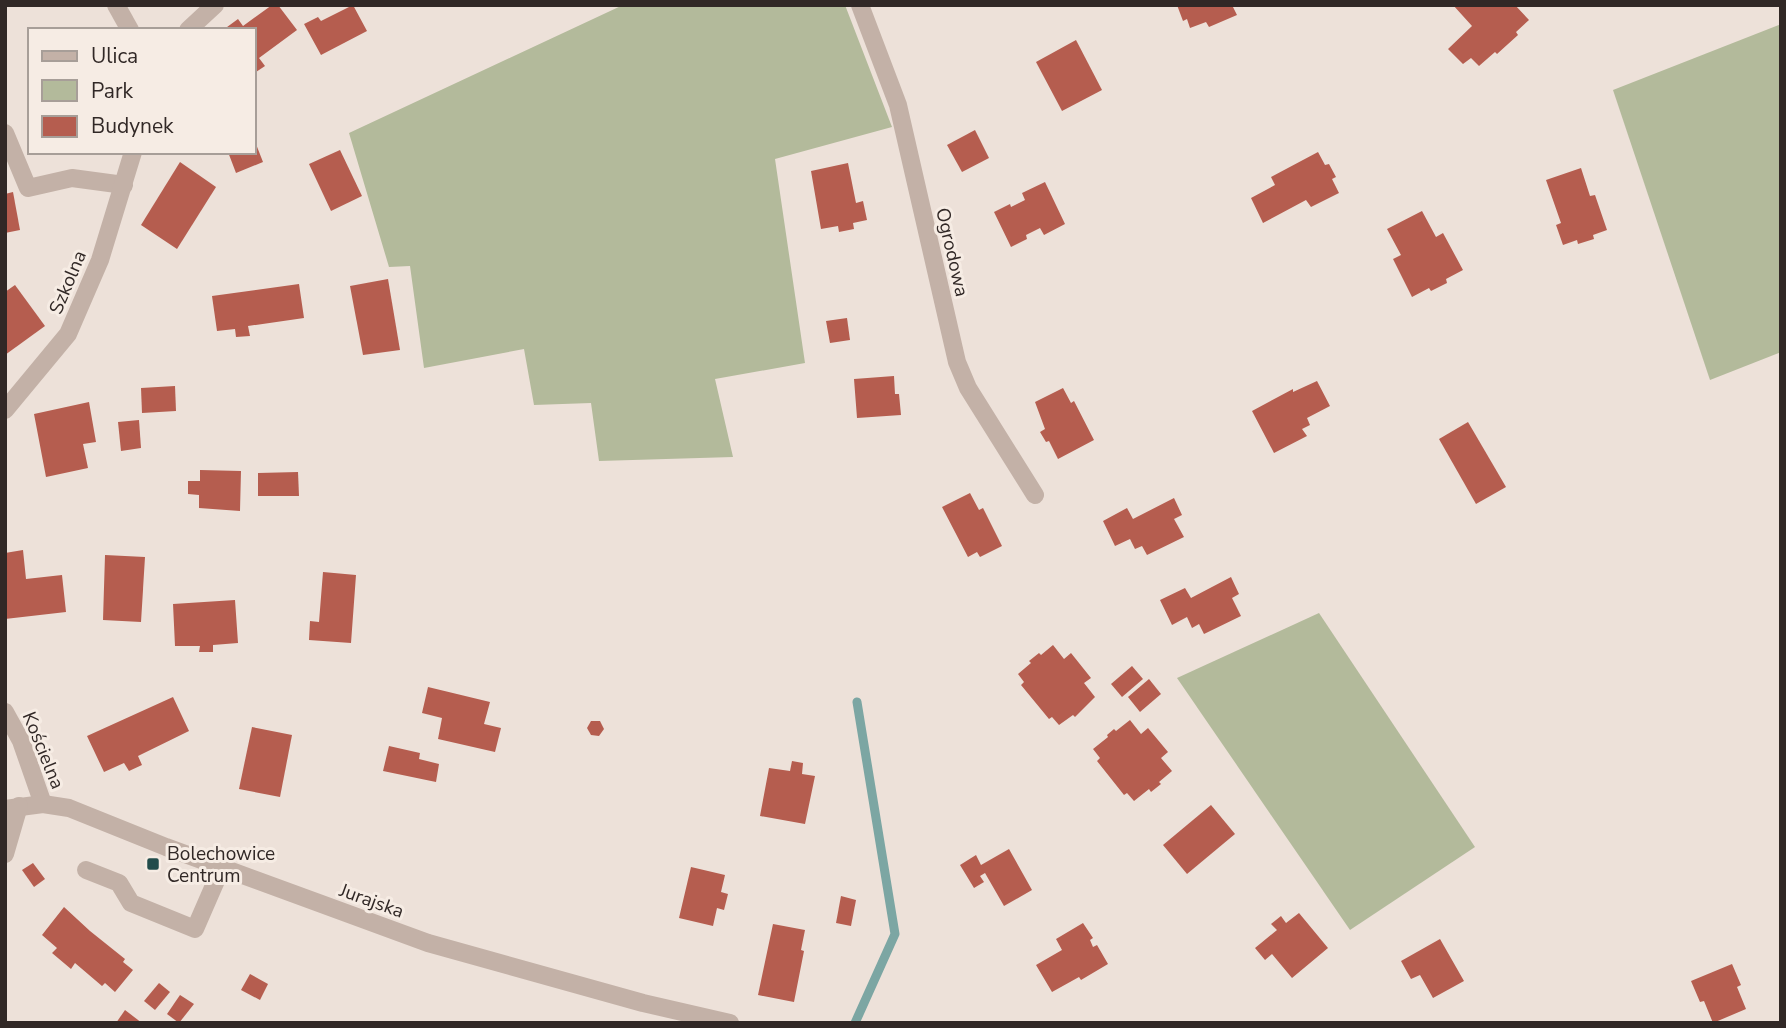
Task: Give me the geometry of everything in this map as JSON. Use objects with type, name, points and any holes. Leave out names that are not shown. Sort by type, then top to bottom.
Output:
[{"type":"street","points":[[116,5],[129,28]]},
{"type":"street","points":[[190,28],[215,5]]},
{"type":"street","name":"Ogrodowa","points":[[860,5],[898,105],[957,362],[968,387],[1035,495]]},
{"type":"street","points":[[5,133],[28,187],[72,178],[124,184]]},
{"type":"street","name":"Szkolna","points":[[5,410],[68,334],[100,260],[132,154]]},
{"type":"street","name":"Kościelna","points":[[5,712],[22,741],[43,804]]},
{"type":"street","name":"Jurajska","points":[[12,807],[43,804],[69,808],[428,943],[643,1003],[730,1023]]},
{"type":"street","points":[[5,854],[12,807]]},
{"type":"street","points":[[86,870],[119,883],[131,903],[195,929],[222,867]]},
{"type":"green space","points":[[623,5],[845,5],[892,127],[775,159],[805,363],[715,379],[733,457],[599,461],[591,403],[534,405],[524,349],[424,368],[410,266],[389,267],[349,133]]},
{"type":"green space","points":[[1781,24],[1781,352],[1710,380],[1613,90]]},
{"type":"green space","points":[[1319,613],[1475,847],[1350,930],[1177,678]]},
{"type":"building","points":[[272,5],[278,5],[297,30],[259,58],[265,66],[256,72],[256,28],[226,28],[238,19],[243,26]]},
{"type":"building","points":[[353,5],[367,31],[321,55],[304,24],[318,17],[321,21]]},
{"type":"building","points":[[1177,5],[1232,5],[1237,15],[1209,27],[1206,22],[1190,28],[1187,19],[1183,21]]},
{"type":"building","points":[[1453,5],[1515,5],[1529,20],[1516,32],[1518,35],[1479,66],[1471,58],[1463,64],[1448,49],[1472,26]]},
{"type":"building","points":[[1076,40],[1102,90],[1062,111],[1036,62]]},
{"type":"building","points":[[975,130],[989,158],[962,172],[947,145]]},
{"type":"building","points":[[256,144],[263,162],[236,173],[229,154],[256,154]]},
{"type":"building","points":[[340,150],[362,196],[331,211],[309,164]]},
{"type":"building","points":[[1318,152],[1336,177],[1332,179],[1339,193],[1311,207],[1306,200],[1263,223],[1251,198],[1275,185],[1271,177]]},
{"type":"building","points":[[180,162],[216,187],[177,249],[141,225]]},
{"type":"building","points":[[848,163],[856,203],[863,201],[867,220],[853,223],[854,229],[839,232],[838,226],[821,229],[811,171]]},
{"type":"building","points":[[1581,168],[1590,196],[1595,195],[1607,230],[1593,235],[1594,239],[1578,244],[1577,240],[1563,245],[1556,225],[1561,223],[1546,180]]},
{"type":"building","points":[[1045,182],[1065,224],[1044,235],[1040,228],[1011,247],[994,212],[1025,200],[1022,193]]},
{"type":"building","points":[[13,192],[20,230],[5,233],[5,194]]},
{"type":"building","points":[[1422,211],[1436,237],[1443,233],[1463,270],[1446,279],[1447,283],[1412,297],[1393,259],[1401,255],[1387,229]]},
{"type":"building","points":[[388,279],[400,350],[363,355],[350,286]]},
{"type":"building","points":[[299,284],[304,318],[248,326],[250,336],[236,337],[235,329],[217,331],[212,296]]},
{"type":"building","points":[[15,285],[45,326],[5,355],[5,292]]},
{"type":"building","points":[[847,318],[850,340],[830,343],[826,321]]},
{"type":"building","points":[[894,376],[895,394],[899,394],[901,415],[857,418],[854,379]]},
{"type":"building","points":[[1317,381],[1330,406],[1307,418],[1310,425],[1302,429],[1307,436],[1274,453],[1252,411],[1293,389],[1293,392]]},
{"type":"building","points":[[175,386],[176,411],[142,413],[141,388]]},
{"type":"building","points":[[1063,388],[1071,403],[1074,401],[1094,440],[1058,459],[1049,441],[1046,442],[1040,432],[1045,429],[1035,402]]},
{"type":"building","points":[[89,402],[96,442],[83,444],[88,468],[46,477],[34,414]]},
{"type":"building","points":[[139,420],[141,448],[121,451],[118,422]]},
{"type":"building","points":[[1468,422],[1506,487],[1476,504],[1439,439]]},
{"type":"building","points":[[200,470],[241,471],[240,511],[199,508],[199,495],[188,494],[188,481],[200,481]]},
{"type":"building","points":[[298,472],[299,496],[258,496],[258,473]]},
{"type":"building","points":[[970,493],[979,510],[983,508],[1002,546],[980,557],[977,552],[968,557],[942,507]]},
{"type":"building","points":[[1174,498],[1182,515],[1174,519],[1184,537],[1147,555],[1142,546],[1135,549],[1130,539],[1115,546],[1103,521],[1127,508],[1133,519]]},
{"type":"building","points":[[23,550],[26,579],[62,575],[66,612],[5,619],[5,553]]},
{"type":"building","points":[[105,555],[145,557],[141,622],[103,620]]},
{"type":"building","points":[[323,572],[356,575],[351,643],[309,640],[310,621],[319,622]]},
{"type":"building","points":[[1231,577],[1239,594],[1232,598],[1241,616],[1204,634],[1199,624],[1192,628],[1187,617],[1172,625],[1160,600],[1185,588],[1191,598]]},
{"type":"building","points":[[235,600],[238,643],[213,645],[213,652],[199,652],[200,646],[175,646],[173,604]]},
{"type":"building","points":[[1053,645],[1064,659],[1071,653],[1091,678],[1084,683],[1095,697],[1075,717],[1073,715],[1059,725],[1052,717],[1049,719],[1021,685],[1024,682],[1018,674],[1031,663],[1029,661]]},
{"type":"building","points":[[1132,666],[1143,679],[1122,697],[1111,684]]},
{"type":"building","points":[[1149,679],[1161,694],[1140,712],[1128,697]]},
{"type":"building","points":[[428,687],[490,702],[484,724],[501,728],[495,752],[438,739],[442,718],[422,713]]},
{"type":"building","points":[[173,697],[189,731],[138,756],[142,765],[129,771],[124,763],[104,772],[87,736]]},
{"type":"building","points":[[1130,720],[1141,734],[1148,728],[1168,752],[1161,758],[1172,771],[1151,792],[1149,789],[1134,801],[1127,793],[1124,795],[1097,761],[1100,758],[1093,749],[1114,729],[1116,731]]},
{"type":"building","points":[[591,721],[600,721],[604,729],[599,736],[591,735],[587,728]]},
{"type":"building","points":[[252,727],[292,735],[280,797],[239,789]]},
{"type":"building","points":[[389,746],[420,753],[419,759],[439,764],[436,782],[383,771]]},
{"type":"building","points":[[792,761],[803,763],[802,774],[815,776],[805,824],[760,816],[769,768],[790,771]]},
{"type":"building","points":[[1211,805],[1235,834],[1187,874],[1163,845]]},
{"type":"building","points":[[1009,849],[1032,890],[1004,906],[985,873],[980,876],[984,882],[974,888],[960,865],[976,855],[981,865]]},
{"type":"building","points":[[33,863],[45,879],[34,887],[22,870]]},
{"type":"building","points":[[691,867],[725,875],[721,892],[728,894],[724,910],[717,908],[713,926],[679,918]]},
{"type":"building","points":[[841,896],[856,900],[851,926],[836,923]]},
{"type":"building","points":[[64,907],[125,959],[123,962],[133,970],[115,992],[105,983],[102,986],[75,963],[71,969],[52,953],[57,948],[42,935]]},
{"type":"building","points":[[1299,913],[1328,948],[1292,978],[1272,954],[1265,960],[1255,948],[1277,930],[1271,924],[1281,916],[1286,923]]},
{"type":"building","points":[[1083,923],[1093,938],[1090,940],[1093,947],[1097,945],[1108,964],[1081,980],[1079,977],[1052,992],[1036,965],[1062,950],[1056,939]]},
{"type":"building","points":[[773,924],[805,930],[801,950],[804,951],[794,1002],[758,995]]},
{"type":"building","points":[[1440,939],[1464,981],[1433,998],[1420,975],[1411,979],[1401,961]]},
{"type":"building","points":[[1732,964],[1741,985],[1737,987],[1746,1009],[1713,1023],[1704,1001],[1700,1002],[1691,981]]},
{"type":"building","points":[[250,974],[268,984],[260,1000],[241,990]]},
{"type":"building","points":[[159,983],[170,992],[155,1010],[144,1001]]},
{"type":"building","points":[[180,995],[194,1004],[179,1023],[167,1014]]},
{"type":"building","points":[[125,1010],[142,1023],[116,1023]]},
{"type":"waterway","points":[[855,1023],[895,934],[857,702]]},
{"type":"place","name":"Bolechowice Centrum","points":[[153,864]]}]
